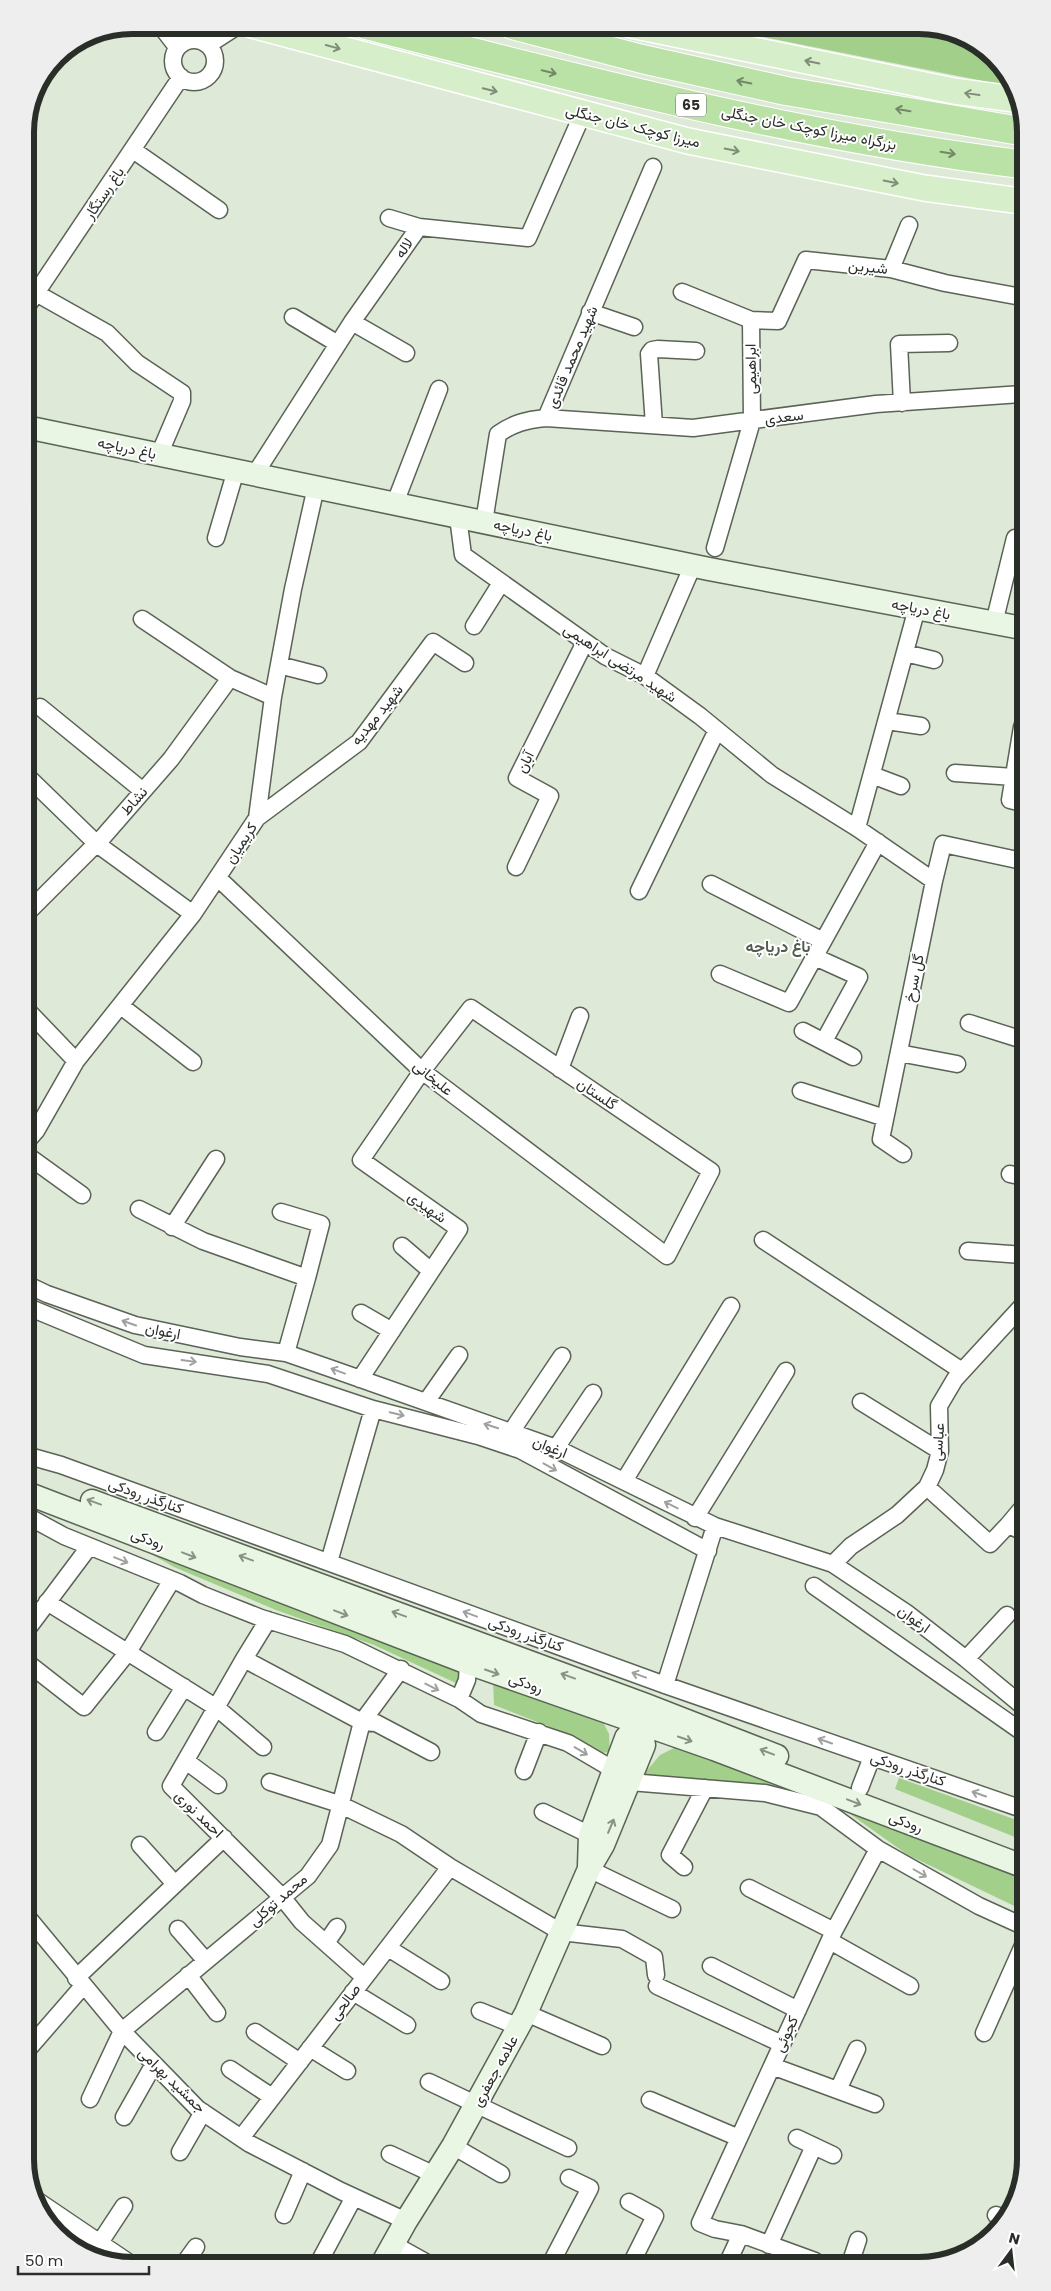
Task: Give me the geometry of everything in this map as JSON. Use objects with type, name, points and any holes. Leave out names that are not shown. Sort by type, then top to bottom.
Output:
[{"type":"highway","name":"بزرگراه میرزا کوچک خان جنگلی","points":[[401,34],[641,95],[786,126],[1017,164]]},
{"type":"highway","name":"65","points":[[546,34],[642,59],[786,91],[1017,130]]},
{"type":"main road","name":"میرزا کوچک خان جنگلی","points":[[286,34],[688,141],[924,188],[1017,201]]},
{"type":"main road","points":[[675,34],[954,91],[1011,99]]},
{"type":"main road","name":"باغ دریاچه","points":[[34,429],[693,565],[1017,627]]},
{"type":"main road","name":"رودکی","points":[[34,1481],[429,1626],[642,1714],[724,1753],[1017,1864]]},
{"type":"main road","name":"رودکی","points":[[34,1496],[468,1663],[642,1714],[860,1788],[1017,1848]]},
{"type":"main road","name":"علامه جعفری","points":[[386,2257],[453,2146],[523,2020],[589,1869],[604,1844],[622,1776],[626,1738],[642,1714]]},
{"type":"main road","name":"علامه جعفری","points":[[589,1869],[590,1835],[622,1776]]},
{"type":"street","points":[[167,34],[178,47]]},
{"type":"street","points":[[208,45],[225,34]]},
{"type":"street","points":[[189,40],[203,42],[208,45],[213,51],[214,65],[208,77],[194,82],[181,78],[173,66],[174,53],[178,47],[189,40]]},
{"type":"street","name":"باغ رستگار","points":[[34,288],[133,150],[181,78]]},
{"type":"street","name":"لاله","points":[[216,538],[245,472],[338,344],[419,227],[528,238],[583,113]]},
{"type":"street","points":[[133,150],[219,210]]},
{"type":"street","name":"شهید محمد قائدی","points":[[484,522],[498,434],[520,422],[546,418],[653,167]]},
{"type":"street","points":[[389,218],[419,227]]},
{"type":"street","points":[[892,269],[909,225]]},
{"type":"street","name":"شیرین","points":[[751,320],[778,321],[806,260],[892,269],[944,283],[1017,296]]},
{"type":"street","points":[[682,292],[751,320]]},
{"type":"street","points":[[34,294],[107,333],[137,363],[182,393],[182,401],[159,455]]},
{"type":"street","points":[[590,312],[634,326]]},
{"type":"street","points":[[293,317],[338,344]]},
{"type":"street","name":"ابراهیمی","points":[[715,548],[752,421],[751,320]]},
{"type":"street","points":[[352,322],[406,352]]},
{"type":"street","points":[[902,403],[899,344],[949,342]]},
{"type":"street","points":[[654,425],[649,354],[652,350],[658,349],[696,351]]},
{"type":"street","points":[[395,503],[438,389]]},
{"type":"street","name":"سعدی","points":[[546,418],[693,428],[902,403],[1017,394]]},
{"type":"street","name":"کریمیان","points":[[34,1132],[76,1061],[193,914],[257,818],[273,697],[316,487]]},
{"type":"street","name":"شهید مرتضی ابراهیمی","points":[[458,516],[463,555],[605,656],[645,676],[717,730],[772,775],[857,828]]},
{"type":"street","points":[[994,622],[1015,538]]},
{"type":"street","points":[[645,676],[693,565]]},
{"type":"street","points":[[474,626],[501,583]]},
{"type":"street","points":[[917,608],[857,828],[934,881]]},
{"type":"street","points":[[142,619],[230,678],[273,697]]},
{"type":"street","name":"شهید مهدیه","points":[[257,818],[359,742],[433,642],[465,663]]},
{"type":"street","name":"آبان","points":[[516,867],[550,796],[517,778],[585,642]]},
{"type":"street","points":[[905,653],[934,660]]},
{"type":"street","points":[[279,665],[318,675]]},
{"type":"street","name":"نشاط","points":[[34,906],[97,844],[171,759],[230,678]]},
{"type":"street","points":[[40,707],[143,791]]},
{"type":"street","points":[[887,720],[921,726]]},
{"type":"street","points":[[639,891],[717,730]]},
{"type":"street","points":[[1017,758],[1010,800],[1017,802]]},
{"type":"street","points":[[955,773],[1014,777]]},
{"type":"street","points":[[872,775],[902,786]]},
{"type":"street","points":[[34,783],[97,844],[193,914]]},
{"type":"street","points":[[720,974],[789,1002],[878,842]]},
{"type":"street","name":"گل سرخ","points":[[903,1154],[881,1139],[943,844],[1017,860]]},
{"type":"street","name":"علیخانی","points":[[218,878],[422,1071],[667,1256]]},
{"type":"street","points":[[711,884],[823,941]]},
{"type":"street","points":[[815,957],[859,977],[824,1041]]},
{"type":"street","points":[[121,1006],[193,1062]]},
{"type":"street","name":"گلستان","points":[[422,1071],[471,1008],[711,1172],[667,1256]]},
{"type":"street","points":[[560,1069],[580,1016]]},
{"type":"street","points":[[34,1017],[76,1061]]},
{"type":"street","points":[[969,1023],[1017,1038]]},
{"type":"street","points":[[803,1031],[853,1057]]},
{"type":"street","points":[[898,1053],[957,1064]]},
{"type":"street","name":"شهیدی","points":[[360,1380],[458,1229],[361,1160],[422,1071]]},
{"type":"street","points":[[801,1090],[885,1118]]},
{"type":"street","points":[[172,1227],[216,1159]]},
{"type":"street","points":[[34,1160],[82,1195]]},
{"type":"street","points":[[139,1209],[203,1241],[307,1278]]},
{"type":"street","points":[[281,1212],[321,1224],[286,1354]]},
{"type":"street","points":[[763,1240],[962,1370]]},
{"type":"street","points":[[402,1246],[431,1271]]},
{"type":"street","points":[[968,1251],[1017,1254]]},
{"type":"street","name":"ارغوان","points":[[34,1288],[135,1325],[240,1347],[286,1354],[556,1448],[695,1518],[833,1564],[908,1614],[1017,1698]]},
{"type":"street","points":[[624,1481],[731,1306]]},
{"type":"street","name":"ارغوان","points":[[34,1309],[144,1355],[268,1374],[373,1409],[478,1436],[520,1450],[708,1551]]},
{"type":"street","name":"عباسی","points":[[833,1564],[851,1546],[897,1516],[927,1487],[935,1470],[940,1451],[939,1406],[962,1370],[1017,1311]]},
{"type":"street","points":[[361,1313],[392,1331]]},
{"type":"street","points":[[163,1358],[166,1332]]},
{"type":"street","points":[[426,1402],[459,1355]]},
{"type":"street","points":[[511,1432],[562,1356]]},
{"type":"street","points":[[695,1518],[786,1371]]},
{"type":"street","points":[[556,1448],[593,1393]]},
{"type":"street","points":[[861,1402],[940,1451]]},
{"type":"street","points":[[328,1562],[373,1409]]},
{"type":"street","name":"کنارگذر رودکی","points":[[34,1457],[61,1465],[665,1685],[1017,1807]]},
{"type":"street","points":[[927,1487],[990,1544],[1017,1514]]},
{"type":"street","points":[[34,1520],[89,1547],[172,1580],[203,1595],[268,1620],[345,1644],[458,1699],[480,1714],[568,1743],[622,1776],[705,1788],[765,1793],[821,1807],[878,1849],[979,1906],[1017,1923]]},
{"type":"street","points":[[1008,1525],[1017,1529]]},
{"type":"street","points":[[665,1685],[715,1526]]},
{"type":"street","points":[[34,1620],[89,1547]]},
{"type":"street","points":[[358,1599],[367,1576]]},
{"type":"street","points":[[34,1668],[84,1707],[128,1652],[172,1580]]},
{"type":"street","points":[[814,1586],[1017,1728]]},
{"type":"street","points":[[47,1602],[217,1708],[263,1747]]},
{"type":"street","points":[[429,1626],[437,1602]]},
{"type":"street","points":[[966,1659],[1007,1615]]},
{"type":"street","name":"احمد نوری","points":[[268,1620],[244,1658],[171,1786],[282,1897],[302,1922],[364,1977]]},
{"type":"street","points":[[244,1658],[362,1722],[376,1723],[431,1752]]},
{"type":"street","points":[[458,1699],[467,1680],[468,1663]]},
{"type":"street","points":[[362,1722],[401,1670]]},
{"type":"street","points":[[156,1732],[184,1687]]},
{"type":"street","points":[[1002,1718],[1017,1707]]},
{"type":"street","name":"محمد توکلی","points":[[122,2031],[308,1876],[330,1845],[337,1822],[339,1804],[362,1722]]},
{"type":"street","points":[[524,1771],[539,1732]]},
{"type":"street","points":[[860,1788],[872,1757]]},
{"type":"street","points":[[186,1761],[218,1785]]},
{"type":"street","points":[[270,1782],[339,1804],[401,1834],[450,1867],[561,1932],[622,1939],[654,1957],[657,1980],[782,2044]]},
{"type":"street","points":[[684,1867],[670,1855],[705,1788]]},
{"type":"street","points":[[543,1812],[590,1835]]},
{"type":"street","points":[[34,2042],[80,1982],[175,1884],[224,1838]]},
{"type":"street","points":[[140,1845],[175,1884]]},
{"type":"street","name":"کجوئی","points":[[741,2234],[715,2229],[700,2223],[832,1936],[878,1849]]},
{"type":"street","name":"صالحی","points":[[241,2138],[450,1867]]},
{"type":"street","points":[[589,1869],[672,1909]]},
{"type":"street","points":[[749,1888],[832,1936],[910,1986]]},
{"type":"street","name":"جمشید بهرامی","points":[[34,1925],[122,2031],[203,2112],[241,2138],[354,2197],[406,2221]]},
{"type":"street","points":[[326,1944],[337,1927]]},
{"type":"street","points":[[178,1929],[206,1961]]},
{"type":"street","points":[[388,1948],[441,1981]]},
{"type":"street","points":[[984,2033],[1017,1959]]},
{"type":"street","points":[[711,1966],[798,2010]]},
{"type":"street","points":[[188,1976],[217,2013]]},
{"type":"street","points":[[353,1992],[406,2025]]},
{"type":"street","points":[[480,2011],[523,2020],[602,2046]]},
{"type":"street","points":[[90,2099],[122,2031]]},
{"type":"street","points":[[255,2032],[300,2062]]},
{"type":"street","points":[[310,2048],[347,2071]]},
{"type":"street","points":[[838,2090],[857,2050]]},
{"type":"street","points":[[124,2117],[154,2064]]},
{"type":"street","points":[[772,2066],[875,2104]]},
{"type":"street","points":[[230,2069],[272,2098]]},
{"type":"street","points":[[429,2082],[568,2148]]},
{"type":"street","points":[[650,2100],[739,2138]]},
{"type":"street","points":[[180,2152],[203,2112]]},
{"type":"street","points":[[796,2138],[832,2155]]},
{"type":"street","points":[[453,2146],[501,2174]]},
{"type":"street","points":[[770,2245],[814,2146]]},
{"type":"street","points":[[390,2154],[435,2175]]},
{"type":"street","points":[[284,2215],[303,2171]]},
{"type":"street","points":[[554,2257],[590,2188],[569,2178]]},
{"type":"street","points":[[322,2257],[354,2197]]},
{"type":"street","points":[[630,2202],[655,2216],[634,2257]]},
{"type":"street","points":[[99,2244],[124,2206]]},
{"type":"street","points":[[47,2208],[118,2256]]},
{"type":"street","points":[[730,2257],[741,2234],[803,2257]]},
{"type":"street","points":[[852,2257],[858,2240]]},
{"type":"street","points":[[393,2244],[416,2257]]},
{"type":"street","points":[[189,2257],[196,2247]]},
{"type":"green space","points":[[749,34],[925,34],[938,36],[957,41],[979,54],[993,67],[1005,85]]},
{"type":"green space","points":[[121,1537],[462,1666],[458,1684],[374,1645],[276,1610],[174,1567]]},
{"type":"green space","points":[[493,1680],[601,1718],[609,1734],[610,1752],[601,1753],[545,1725],[494,1705]]},
{"type":"green space","points":[[674,1748],[694,1750],[815,1793],[643,1775],[660,1755]]},
{"type":"green space","points":[[899,1778],[1017,1820],[1017,1838],[895,1789]]},
{"type":"green space","points":[[826,1797],[1017,1873],[1017,1907],[908,1855]]},
{"type":"district","name":"باغ دریاچه","points":[[778,946]]}]
